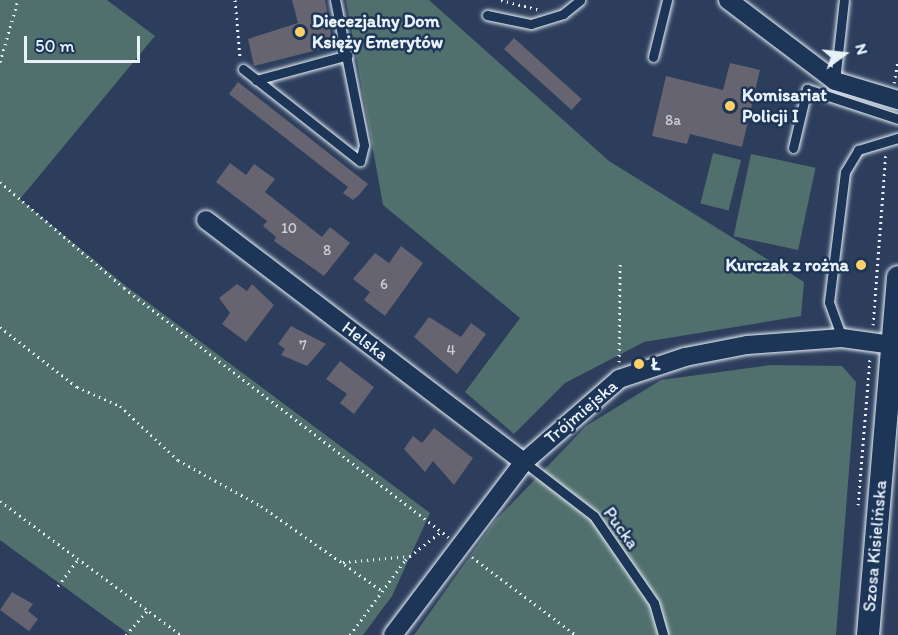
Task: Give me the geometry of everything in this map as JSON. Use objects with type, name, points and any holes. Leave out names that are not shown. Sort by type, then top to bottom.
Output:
[{"type":"street","points":[[728,0],[835,81],[896,93]]},
{"type":"street","name":"Helska","points":[[206,220],[524,462]]},
{"type":"street","name":"Szosa Kisielińska","points":[[868,635],[894,356],[898,278]]},
{"type":"street","name":"Trójmiejska","points":[[393,635],[524,462],[619,379],[685,357],[842,338],[894,356]]},
{"type":"lane","points":[[243,69],[360,161],[364,145],[335,0]]},
{"type":"lane","points":[[488,15],[508,21],[540,21],[563,14],[580,0]]},
{"type":"lane","points":[[653,57],[666,0]]},
{"type":"lane","points":[[835,81],[844,0]]},
{"type":"lane","points":[[256,80],[348,56]]},
{"type":"lane","points":[[793,148],[807,89],[898,118]]},
{"type":"lane","points":[[842,338],[829,302],[845,172],[858,150],[898,138]]},
{"type":"lane","name":"Pucka","points":[[524,462],[594,516],[654,603],[663,635]]},
{"type":"path","points":[[0,62],[18,0]]},
{"type":"path","points":[[235,0],[243,69]]},
{"type":"path","points":[[501,0],[540,7],[540,21]]},
{"type":"path","points":[[896,93],[898,61]]},
{"type":"path","points":[[0,182],[114,281],[283,408],[442,531],[460,548],[576,635]]},
{"type":"path","points":[[619,379],[620,263]]},
{"type":"path","points":[[0,327],[77,387],[120,406],[178,460],[261,506],[381,590]]},
{"type":"path","points":[[283,408],[285,403]]},
{"type":"path","points":[[0,501],[181,635]]},
{"type":"path","points":[[350,635],[381,590],[412,556],[442,531]]},
{"type":"path","points":[[343,562],[412,556]]},
{"type":"path","points":[[58,586],[78,559]]},
{"type":"path","points":[[126,635],[147,611]]},
{"type":"green space","points":[[0,0],[107,0],[155,36],[20,199],[126,286],[430,513],[392,596],[363,635],[130,635],[0,540]]},
{"type":"green space","points":[[346,0],[429,0],[609,161],[804,282],[801,316],[644,342],[565,383],[514,434],[465,392],[520,318],[383,205]]},
{"type":"green space","points":[[713,153],[741,160],[729,210],[700,203]]},
{"type":"green space","points":[[751,154],[816,168],[798,250],[734,236]]},
{"type":"green space","points":[[771,365],[842,366],[856,382],[836,635],[414,635],[494,522],[586,426],[661,380]]},
{"type":"building","name":"Diecezjalny Dom Księży Emerytów","points":[[292,0],[325,0],[333,46],[254,66],[248,39],[298,23]]},
{"type":"building","points":[[514,38],[582,99],[572,110],[504,49]]},
{"type":"building","name":"Komisariat Policji I","points":[[730,63],[760,70],[742,147],[690,134],[687,144],[652,136],[666,76],[723,90]]},
{"type":"building","points":[[238,82],[368,184],[359,195],[353,200],[343,193],[348,187],[229,94]]},
{"type":"building","points":[[230,163],[246,175],[254,164],[275,179],[265,192],[322,237],[330,227],[350,243],[324,276],[274,241],[276,237],[263,226],[267,221],[216,182]]},
{"type":"building","points":[[401,246],[423,263],[385,316],[364,300],[370,292],[353,279],[375,253],[389,263]]},
{"type":"building","points":[[237,284],[247,291],[252,284],[274,305],[246,342],[222,324],[230,313],[219,298]]},
{"type":"building","points":[[429,317],[461,337],[471,323],[486,334],[457,374],[414,337]]},
{"type":"building","points":[[291,326],[326,344],[307,366],[281,355],[285,349],[278,344]]},
{"type":"building","points":[[340,361],[374,387],[354,414],[340,403],[347,394],[326,379]]},
{"type":"building","points":[[434,428],[473,458],[454,485],[433,461],[425,472],[404,449],[413,436],[422,443]]},
{"type":"building","points":[[12,592],[33,604],[28,611],[38,619],[29,631],[0,610]]},
{"type":"place","name":"Diecezjalny Dom Księży Emerytów","points":[[300,32]]},
{"type":"place","name":"Komisariat Policji I","points":[[730,106]]},
{"type":"place","name":"Kurczak z rożna","points":[[861,265]]},
{"type":"place","name":"Ł","points":[[639,364]]}]
